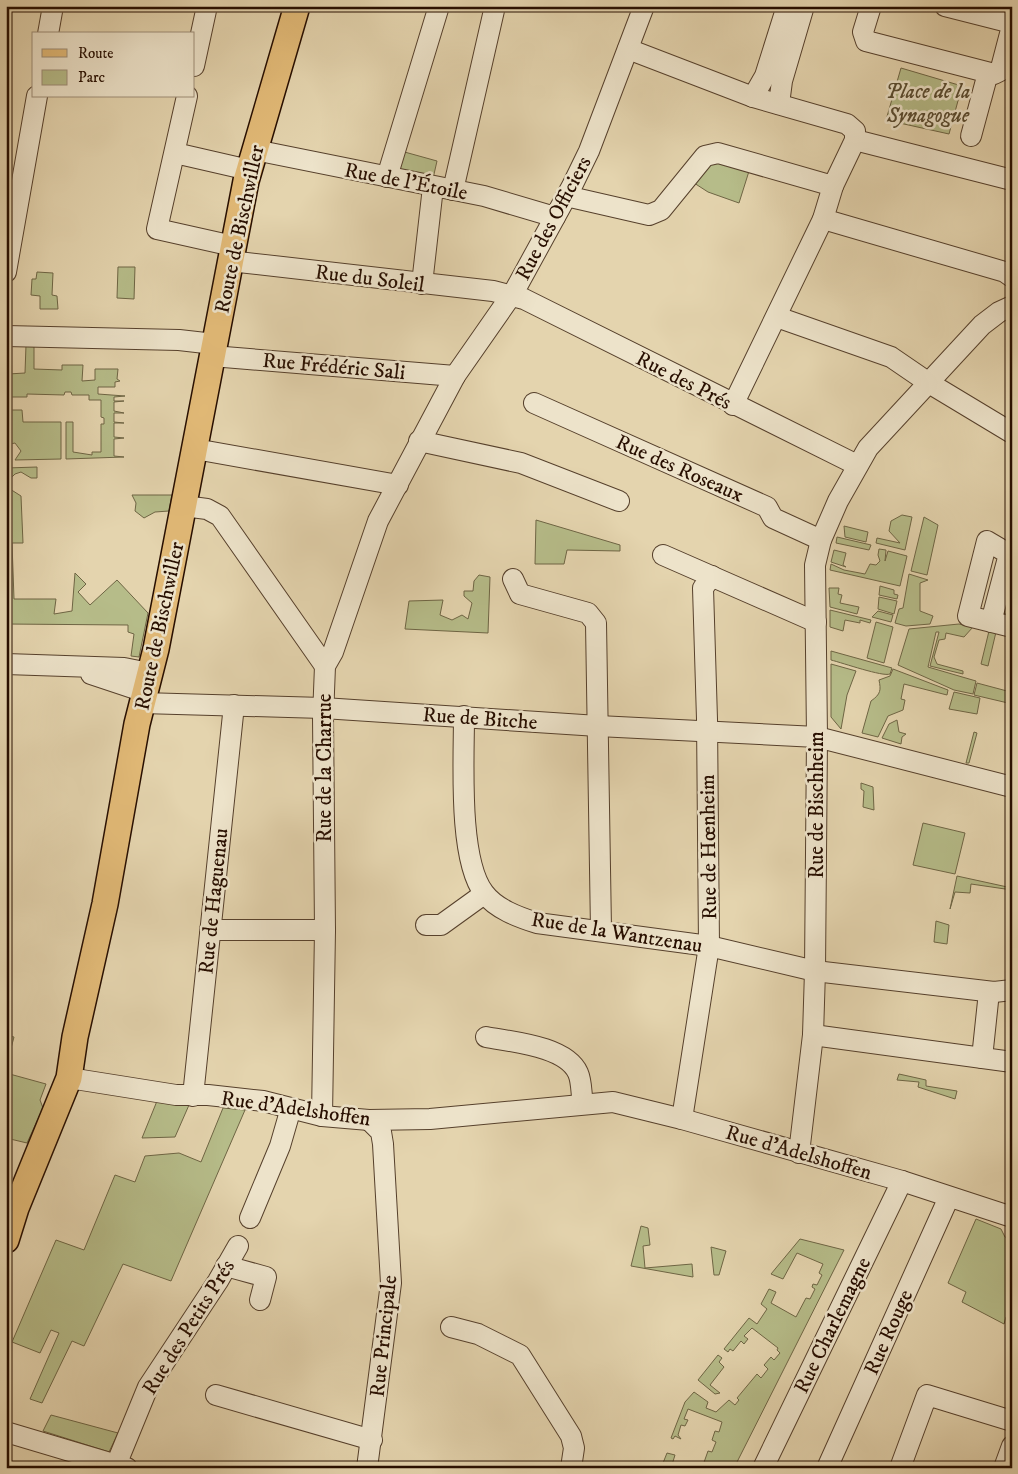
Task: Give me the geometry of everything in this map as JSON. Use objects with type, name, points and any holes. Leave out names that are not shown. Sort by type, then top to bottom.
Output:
[{"type":"main road","name":"Route de Bischwiller","points":[[6,1240],[16,1208],[69,1078],[75,1037],[105,904],[120,810],[156,649],[232,253],[252,160],[297,6]]},
{"type":"street","points":[[48,32],[53,6]]},
{"type":"street","points":[[195,61],[207,6]]},
{"type":"street","points":[[387,177],[439,6]]},
{"type":"street","points":[[453,190],[495,6]]},
{"type":"street","name":"Rue des Officiers","points":[[434,415],[456,376],[510,296],[566,196],[589,150],[644,6]]},
{"type":"street","points":[[753,97],[765,76],[788,6]]},
{"type":"street","points":[[779,104],[782,81],[804,6]]},
{"type":"street","points":[[871,6],[863,32],[866,40],[988,73],[994,74],[1000,71],[1012,24],[989,12],[945,6]]},
{"type":"street","points":[[628,49],[753,97],[847,124],[855,135],[1012,180]]},
{"type":"street","points":[[971,136],[988,73]]},
{"type":"street","points":[[6,272],[37,98]]},
{"type":"street","points":[[175,153],[187,98]]},
{"type":"street","points":[[734,405],[823,219],[833,186],[855,135]]},
{"type":"street","name":"Rue de l'Étoile","points":[[175,153],[252,160],[387,177],[484,196],[555,217]]},
{"type":"street","name":"Rue du Soleil","points":[[175,153],[157,229],[232,253],[422,284],[510,296]]},
{"type":"street","points":[[566,196],[649,215],[661,210],[705,156],[718,154],[833,186]]},
{"type":"street","points":[[422,284],[433,187]]},
{"type":"street","points":[[823,219],[1005,272],[1012,276]]},
{"type":"street","name":"Rue des Prés","points":[[510,296],[524,299],[857,465]]},
{"type":"street","name":"Rue de Bischheim","points":[[799,1153],[813,1036],[817,737],[815,565],[820,540],[838,500],[857,465],[874,442],[982,324],[999,312],[1012,306]]},
{"type":"street","points":[[777,317],[891,357],[929,383],[1012,433]]},
{"type":"street","name":"Rue Frédéric Sali","points":[[6,336],[179,340],[213,350],[456,376]]},
{"type":"street","name":"Rue des Roseaux","points":[[534,404],[767,507],[774,518],[820,540]]},
{"type":"street","name":"Rue de la Charrue","points":[[322,1116],[325,930],[323,708],[325,666],[333,652],[378,521],[434,415]]},
{"type":"street","points":[[419,441],[522,463],[619,501]]},
{"type":"street","points":[[195,449],[398,485]]},
{"type":"street","points":[[184,506],[207,509],[220,516],[325,666]]},
{"type":"street","points":[[664,555],[816,622]]},
{"type":"street","name":"Rue de Hœnheim","points":[[682,1119],[709,946],[707,732],[703,588],[712,576]]},
{"type":"street","points":[[513,580],[520,594],[588,613],[596,624],[601,930]]},
{"type":"street","points":[[991,622],[1012,627]]},
{"type":"street","name":"Rue de Bitche","points":[[6,664],[124,668],[146,689],[234,705],[323,708],[598,726],[817,737],[1012,787]]},
{"type":"street","name":"Rue de Haguenau","points":[[193,1096],[234,705]]},
{"type":"street","name":"Rue de la Wantzenau","points":[[464,716],[467,849],[474,875],[484,894],[511,914],[537,923],[601,930],[709,946],[815,971],[989,992],[1012,990]]},
{"type":"street","points":[[426,925],[441,925],[484,894]]},
{"type":"street","points":[[210,930],[325,930]]},
{"type":"street","points":[[982,1058],[989,992]]},
{"type":"street","points":[[813,1036],[1012,1062]]},
{"type":"street","points":[[486,1037],[534,1046],[560,1056],[578,1072],[583,1104]]},
{"type":"street","name":"Rue d'Adelshoffen","points":[[69,1078],[135,1090],[263,1101],[322,1116],[368,1120],[430,1119],[613,1102],[682,1119],[902,1181],[1012,1217]]},
{"type":"street","points":[[250,1218],[279,1149],[291,1108]]},
{"type":"street","name":"Rue Principale","points":[[367,1468],[391,1283],[383,1144],[381,1132],[368,1120]]},
{"type":"street","name":"Rue Charlemagne","points":[[763,1468],[902,1181]]},
{"type":"street","name":"Rue Rouge","points":[[827,1468],[950,1196]]},
{"type":"street","name":"Rue des Petits Prés","points":[[122,1466],[148,1387],[238,1246]]},
{"type":"street","points":[[226,1266],[266,1277],[260,1300]]},
{"type":"street","points":[[451,1327],[478,1334],[520,1355],[570,1436],[574,1448],[571,1468]]},
{"type":"street","points":[[900,1468],[927,1395],[1012,1421]]},
{"type":"street","points":[[216,1396],[372,1440]]},
{"type":"street","points":[[6,1432],[122,1466]]},
{"type":"street","points":[[1004,1468],[1012,1446]]},
{"type":"green space","name":"Place de la Synagogue","points":[[901,68],[962,86],[949,134],[886,120]]},
{"type":"green space","points":[[401,151],[437,161],[432,183],[393,174]]},
{"type":"green space","points":[[714,160],[750,168],[739,203],[708,192],[691,181]]},
{"type":"green space","points":[[118,267],[135,267],[134,299],[117,298]]},
{"type":"green space","points":[[37,272],[53,273],[52,295],[57,296],[58,309],[40,309],[40,296],[31,295],[32,279],[36,279]]},
{"type":"green space","points":[[26,345],[34,345],[34,369],[62,370],[62,365],[83,365],[82,381],[95,380],[95,369],[118,369],[117,379],[120,381],[115,382],[115,387],[98,387],[98,394],[125,396],[114,397],[114,401],[124,401],[114,402],[114,411],[124,413],[114,413],[114,422],[124,423],[114,423],[114,437],[124,438],[114,439],[114,456],[124,457],[66,459],[66,422],[73,422],[73,452],[92,455],[92,452],[101,452],[101,424],[104,424],[104,418],[101,417],[101,400],[89,400],[89,395],[72,395],[71,392],[65,392],[64,395],[27,394],[27,397],[6,397],[8,374],[25,373]]},
{"type":"green space","points":[[6,410],[22,410],[23,422],[61,422],[61,459],[15,460],[21,451],[15,443],[6,445]]},
{"type":"green space","points":[[37,467],[37,478],[31,478],[21,472],[15,474],[9,480],[10,489],[21,496],[23,543],[12,543],[14,599],[56,599],[54,614],[72,611],[75,573],[86,584],[78,592],[90,605],[117,580],[148,613],[139,657],[131,656],[134,634],[128,632],[128,625],[6,624],[6,468]]},
{"type":"green space","points":[[132,495],[172,495],[169,511],[155,512],[144,518],[135,511],[136,503]]},
{"type":"green space","points":[[902,515],[912,517],[905,550],[876,543],[877,538],[900,543],[889,531],[891,521]]},
{"type":"green space","points":[[924,517],[938,525],[927,575],[911,571]]},
{"type":"green space","points":[[536,520],[620,545],[620,551],[567,550],[564,564],[535,564]]},
{"type":"green space","points":[[844,526],[868,532],[866,542],[845,537]]},
{"type":"green space","points":[[837,537],[871,545],[869,550],[836,543]]},
{"type":"green space","points":[[879,549],[886,550],[885,561],[888,551],[907,556],[900,586],[830,570],[831,564],[844,570],[865,574],[870,564],[876,565],[880,561]]},
{"type":"green space","points":[[834,550],[846,553],[843,565],[846,567],[831,562]]},
{"type":"green space","points":[[1012,571],[1011,609],[1012,615],[1002,613]]},
{"type":"green space","points":[[909,574],[928,580],[920,583],[920,611],[933,616],[930,624],[906,626],[895,623],[899,609],[903,608]]},
{"type":"green space","points":[[479,575],[490,577],[488,633],[405,629],[409,601],[443,600],[440,615],[452,620],[462,615],[468,619],[472,603],[464,596],[464,591],[473,591],[474,581]]},
{"type":"green space","points":[[880,586],[894,590],[894,594],[898,595],[897,599],[879,595]]},
{"type":"green space","points":[[829,588],[839,588],[838,594],[842,595],[840,603],[859,607],[857,614],[830,607]]},
{"type":"green space","points":[[879,597],[897,601],[894,614],[878,609]]},
{"type":"green space","points":[[830,610],[871,620],[870,623],[860,620],[860,623],[845,620],[843,631],[830,627]]},
{"type":"green space","points":[[878,611],[893,615],[891,622],[872,617]]},
{"type":"green space","points":[[876,622],[893,627],[884,663],[867,658]]},
{"type":"green space","points":[[959,624],[973,627],[964,637],[946,633],[945,639],[939,640],[934,657],[937,664],[963,671],[963,674],[930,666],[939,632],[936,632],[928,667],[976,681],[973,694],[954,690],[898,665],[909,629]]},
{"type":"green space","points":[[989,631],[996,632],[988,666],[981,664]]},
{"type":"green space","points":[[831,651],[892,668],[890,674],[871,672],[831,660]]},
{"type":"green space","points":[[831,664],[856,671],[847,695],[841,729],[831,717]]},
{"type":"green space","points":[[893,669],[948,690],[947,695],[904,684],[901,699],[905,700],[903,710],[888,716],[878,737],[862,733],[871,701],[879,692],[879,680],[890,676]]},
{"type":"green space","points":[[1012,673],[1012,689],[1008,703],[974,695],[977,683],[1007,691]]},
{"type":"green space","points":[[954,692],[980,698],[977,714],[949,709]]},
{"type":"green space","points":[[897,720],[899,732],[906,734],[902,737],[901,744],[882,738],[889,724]]},
{"type":"green space","points":[[974,732],[977,733],[969,763],[966,763]]},
{"type":"green space","points":[[861,783],[873,787],[874,810],[863,807],[864,791],[861,789]]},
{"type":"green space","points":[[923,823],[965,833],[955,874],[913,865]]},
{"type":"green space","points":[[957,876],[1012,888],[1012,890],[971,884],[970,893],[955,892],[950,909]]},
{"type":"green space","points":[[936,921],[949,925],[947,944],[934,942]]},
{"type":"green space","points":[[6,1035],[14,1037],[6,1067]]},
{"type":"green space","points":[[6,1073],[46,1084],[40,1100],[43,1108],[27,1143],[6,1138]]},
{"type":"green space","points":[[899,1074],[926,1080],[926,1086],[957,1091],[955,1099],[918,1087],[919,1082],[897,1080]]},
{"type":"green space","points":[[157,1101],[189,1105],[175,1137],[142,1138]]},
{"type":"green space","points":[[223,1108],[245,1110],[171,1281],[123,1264],[84,1346],[72,1341],[42,1403],[30,1399],[59,1333],[51,1330],[40,1353],[12,1342],[56,1240],[84,1250],[115,1175],[135,1182],[145,1156],[179,1153],[201,1162]]},
{"type":"green space","points":[[976,1219],[1001,1229],[1005,1237],[1012,1239],[1012,1317],[1011,1319],[1006,1317],[1004,1324],[962,1302],[966,1292],[948,1283]]},
{"type":"green space","points":[[641,1226],[648,1228],[650,1245],[643,1246],[645,1268],[692,1264],[693,1277],[631,1266]]},
{"type":"green space","points":[[800,1239],[844,1250],[734,1468],[702,1468],[708,1451],[712,1452],[716,1442],[712,1440],[715,1431],[719,1432],[722,1422],[688,1409],[684,1419],[688,1420],[685,1426],[681,1425],[678,1435],[681,1439],[675,1436],[673,1439],[671,1438],[685,1402],[694,1392],[708,1402],[706,1408],[716,1412],[729,1400],[735,1405],[739,1400],[737,1398],[757,1374],[761,1378],[768,1369],[764,1365],[771,1357],[774,1360],[780,1353],[777,1350],[778,1348],[752,1328],[744,1336],[748,1339],[744,1344],[741,1341],[733,1351],[730,1349],[728,1352],[724,1349],[749,1318],[757,1324],[767,1309],[761,1304],[769,1289],[776,1292],[771,1303],[796,1317],[806,1298],[810,1299],[815,1289],[812,1287],[813,1284],[817,1285],[822,1275],[819,1273],[823,1264],[797,1253],[783,1279],[771,1274]]},
{"type":"green space","points":[[711,1247],[726,1251],[719,1275],[714,1275]]},
{"type":"green space","points":[[718,1355],[722,1358],[719,1362],[724,1367],[710,1385],[720,1393],[715,1394],[698,1380]]},
{"type":"green space","points":[[51,1415],[118,1433],[109,1452],[43,1431]]},
{"type":"green space","points":[[667,1453],[675,1455],[671,1468],[661,1468]]}]
